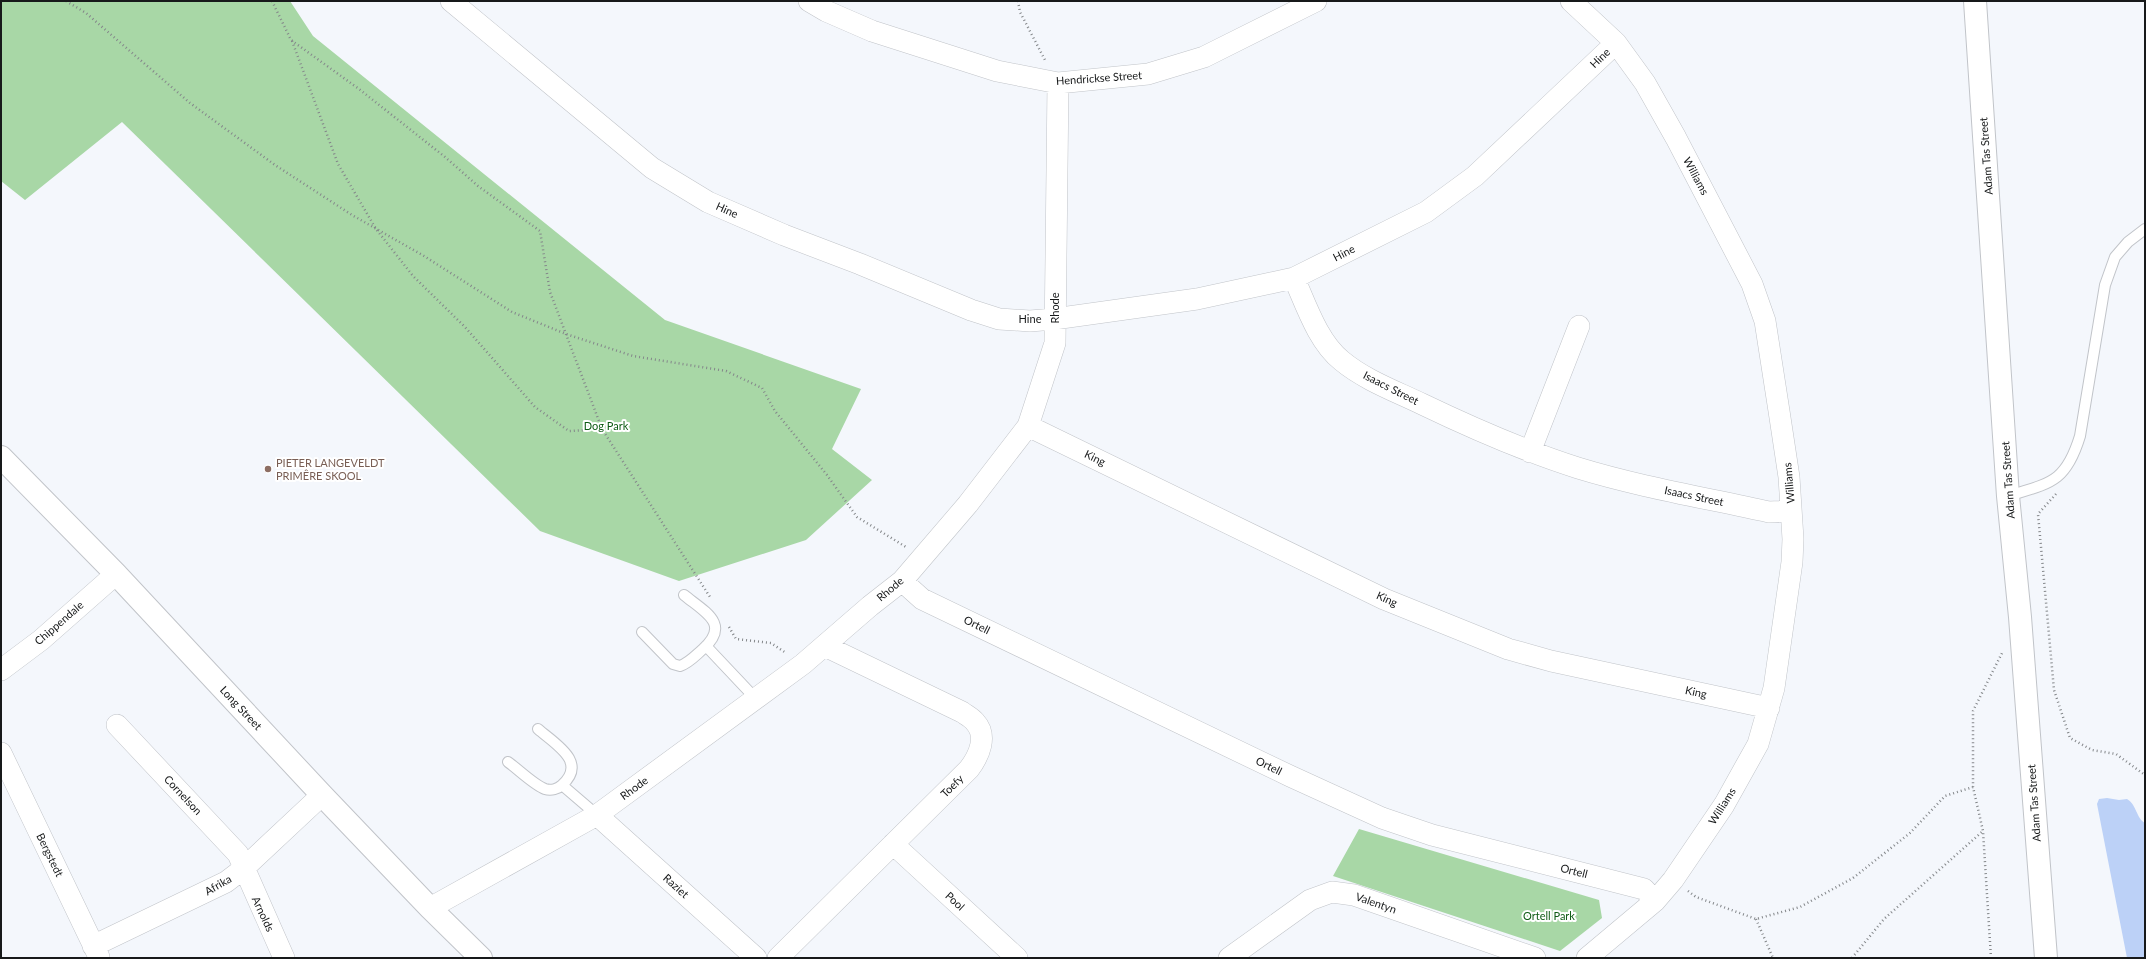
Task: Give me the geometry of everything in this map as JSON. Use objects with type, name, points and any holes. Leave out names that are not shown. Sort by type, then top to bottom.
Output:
[{"type":"main road","name":"Adam Tas Street","points":[[1975,1],[2008,496],[2020,617],[2046,958]]},
{"type":"main road","name":"Long Street","points":[[1,457],[116,574],[430,908],[481,958]]},
{"type":"street","name":"Hine","points":[[451,1],[652,168],[708,202],[784,235],[860,264],[970,310],[999,318],[1030,321],[1197,299],[1294,278],[1426,212],[1452,194],[1475,176],[1616,42]]},
{"type":"street","name":"Hendrickse Street","points":[[809,1],[826,11],[872,31],[997,71],[1058,83],[1148,74],[1204,57],[1316,1]]},
{"type":"street","name":"Williams","points":[[1571,1],[1616,42],[1645,83],[1672,131],[1752,284],[1764,321],[1788,469],[1793,539],[1792,562],[1774,688],[1758,744],[1724,805],[1674,880],[1655,901],[1587,958]]},
{"type":"street","name":"Rhode","points":[[430,908],[597,815],[803,664],[870,606],[902,581],[968,504],[1028,426],[1055,343],[1054,319],[1058,83]]},
{"type":"street","name":"Isaacs Street","points":[[1294,278],[1323,339],[1341,361],[1372,379],[1426,406],[1530,452],[1630,482],[1769,512],[1791,511]]},
{"type":"street","points":[[1530,452],[1579,326]]},
{"type":"street","name":"King","points":[[1028,426],[1384,599],[1508,649],[1574,666],[1769,708]]},
{"type":"street","name":"Chippendale","points":[[1,670],[41,640],[116,574]]},
{"type":"street","name":"Ortell","points":[[902,581],[922,599],[1290,776],[1382,818],[1432,835],[1644,889],[1655,901]]},
{"type":"street","name":"Toefy","points":[[778,958],[976,760],[981,748],[981,734],[976,722],[962,712],[825,646]]},
{"type":"street","name":"Cornelson","points":[[117,725],[226,840],[238,854],[243,869]]},
{"type":"street","name":"Bergstedt","points":[[1,753],[97,952]]},
{"type":"street","name":"Afrika","points":[[97,952],[219,886],[243,869],[322,794]]},
{"type":"street","name":"Raziet","points":[[597,815],[756,958]]},
{"type":"street","name":"Pool","points":[[893,844],[1017,958]]},
{"type":"street","name":"Arnolds","points":[[243,869],[284,958]]},
{"type":"street","name":"Valentyn","points":[[1229,958],[1310,900],[1332,892],[1354,894],[1535,958]]},
{"type":"lane","points":[[2008,496],[2047,484],[2066,470],[2075,452],[2080,436],[2105,285],[2115,257],[2128,242],[2145,229]]},
{"type":"lane","points":[[642,632],[673,664],[680,666],[687,664],[706,646],[715,634],[716,625],[711,616],[684,595]]},
{"type":"lane","points":[[706,646],[756,699]]},
{"type":"lane","points":[[508,762],[545,789],[554,790],[562,785],[572,773],[573,765],[570,758],[538,729]]},
{"type":"lane","points":[[562,785],[597,815]]},
{"type":"path","points":[[66,1],[86,13],[190,103],[275,165],[376,229],[424,256],[512,312],[566,334],[633,356],[726,371],[762,388],[775,411],[827,475],[857,517],[922,556]]},
{"type":"path","points":[[272,1],[291,40],[338,164],[376,229],[413,276],[465,328],[535,407],[569,431],[602,429]]},
{"type":"path","points":[[1018,1],[1020,12],[1058,83]]},
{"type":"path","points":[[291,40],[359,89],[445,157],[478,186],[540,231],[550,292],[602,429],[712,601]]},
{"type":"path","points":[[2056,478],[2057,494],[2038,514],[2054,690],[2061,715],[2070,738],[2092,750],[2116,754],[2145,775]]},
{"type":"path","points":[[728,626],[736,639],[771,643],[803,664]]},
{"type":"path","points":[[1991,958],[1983,831],[1973,787],[1973,711],[2006,644]]},
{"type":"path","points":[[1674,880],[1696,897],[1756,919],[1800,907],[1853,878],[1910,833],[1945,796],[1973,787]]},
{"type":"path","points":[[1852,958],[1884,919],[1983,831]]},
{"type":"path","points":[[1756,919],[1773,958]]},
{"type":"green space","name":"Dog Park","points":[[1,1],[290,1],[313,36],[665,320],[861,389],[832,449],[872,480],[806,540],[679,581],[540,531],[122,122],[25,200],[1,181]]},
{"type":"green space","name":"Ortell Park","points":[[1359,829],[1599,900],[1602,918],[1560,951],[1333,876]]},
{"type":"water","points":[[2107,798],[2119,800],[2127,799],[2145,823],[2145,958],[2127,958],[2097,804],[2099,799]]},
{"type":"place","name":"PIETER LANGEVELDT PRIMÊRE SKOOL","points":[[268,469]]}]
